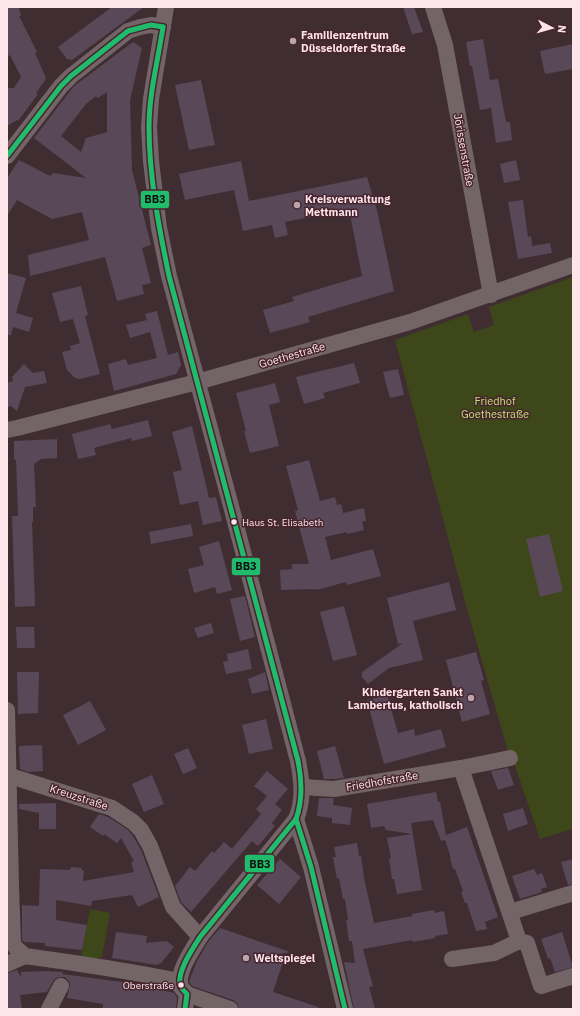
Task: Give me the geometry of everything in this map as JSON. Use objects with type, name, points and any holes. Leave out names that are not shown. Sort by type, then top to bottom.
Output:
[{"type":"street","points":[[166,7],[150,113],[151,161],[157,218],[169,276],[296,753],[302,787],[301,804],[296,819],[200,937],[182,971],[184,995]]},
{"type":"street","name":"Jörissenstraße","points":[[433,7],[445,45],[491,295]]},
{"type":"street","points":[[7,156],[61,86],[71,76],[128,31],[152,25],[163,26]]},
{"type":"street","name":"Goethestraße","points":[[7,430],[24,427],[197,382],[410,322],[573,266]]},
{"type":"street","points":[[7,710],[9,885],[13,943],[25,956]]},
{"type":"street","name":"Friedhofstraße","points":[[302,787],[334,790],[510,758]]},
{"type":"street","points":[[461,768],[519,941]]},
{"type":"street","name":"Kreuzstraße","points":[[8,775],[112,808],[133,822],[141,830],[150,846],[173,907],[200,937]]},
{"type":"street","points":[[296,819],[311,867],[345,1009]]},
{"type":"street","points":[[510,912],[573,893]]},
{"type":"street","points":[[452,959],[494,953],[519,941],[527,943],[541,986],[573,976]]},
{"type":"street","points":[[7,964],[25,956],[105,967],[184,995],[230,1009]]},
{"type":"street","points":[[49,1009],[61,986]]},
{"type":"green space","name":"Friedhof Goethestraße","points":[[573,277],[573,829],[540,839],[515,766],[510,758],[470,620],[395,340],[468,314],[474,332],[494,325],[489,307]]},
{"type":"green space","points":[[90,909],[110,913],[102,957],[96,959],[81,957]]},
{"type":"building","points":[[7,7],[19,7],[21,16],[19,16],[37,52],[35,53],[46,78],[36,93],[38,94],[18,121],[17,120],[7,126],[7,88],[14,88],[21,77],[10,55],[7,57]]},
{"type":"building","points":[[112,7],[144,7],[72,60],[67,59],[58,47]]},
{"type":"building","points":[[403,7],[414,7],[423,32],[412,34]]},
{"type":"building","points":[[483,39],[490,80],[498,79],[506,122],[510,122],[512,140],[496,143],[491,108],[480,110],[466,42]]},
{"type":"building","points":[[133,42],[142,48],[130,100],[132,170],[151,245],[142,248],[151,283],[142,285],[144,294],[117,301],[105,257],[30,276],[28,255],[89,240],[82,212],[52,219],[17,200],[7,216],[7,178],[19,160],[50,176],[53,173],[86,178],[34,138],[74,86]],"holes":[[[107,92],[107,132],[86,138],[81,152],[61,136],[86,104],[96,96],[98,98]]]},
{"type":"building","points":[[573,44],[573,69],[545,74],[540,51]]},
{"type":"building","points":[[201,80],[215,145],[189,150],[175,85]]},
{"type":"building","points":[[516,160],[520,180],[504,183],[500,164]]},
{"type":"building","points":[[241,161],[249,201],[367,177],[377,210],[394,291],[308,317],[310,322],[270,333],[263,310],[294,301],[292,297],[362,276],[349,209],[285,222],[288,235],[275,238],[272,225],[243,231],[234,190],[185,200],[179,174]]},
{"type":"building","points":[[523,200],[528,237],[531,236],[532,246],[550,243],[552,253],[518,259],[508,202]]},
{"type":"building","points":[[7,273],[26,278],[16,313],[33,318],[29,332],[13,327],[11,335],[7,335]]},
{"type":"building","points":[[81,286],[88,315],[85,316],[100,374],[80,379],[75,378],[67,370],[62,352],[71,350],[70,346],[80,343],[73,319],[60,322],[52,293]]},
{"type":"building","points":[[157,311],[168,355],[178,352],[181,365],[176,374],[114,391],[108,364],[126,359],[128,365],[157,358],[150,332],[130,338],[126,325],[147,320],[145,314]]},
{"type":"building","points":[[354,363],[360,383],[323,393],[325,398],[304,404],[296,377]]},
{"type":"building","points":[[24,364],[33,373],[44,371],[47,383],[25,387],[17,411],[11,406],[7,407],[7,383],[13,381],[12,377]]},
{"type":"building","points":[[398,369],[404,395],[390,398],[383,372]]},
{"type":"building","points":[[275,383],[280,402],[269,405],[279,446],[250,453],[236,393]]},
{"type":"building","points":[[148,420],[152,436],[132,441],[131,438],[94,448],[96,455],[78,459],[72,434],[110,424],[112,429]]},
{"type":"building","points":[[192,426],[209,498],[216,497],[222,521],[203,525],[198,501],[180,505],[173,472],[182,470],[172,432]]},
{"type":"building","points":[[57,439],[57,458],[41,459],[34,464],[36,507],[33,507],[32,522],[35,606],[15,607],[12,516],[18,516],[14,441]]},
{"type":"building","points":[[309,460],[320,501],[335,497],[337,505],[341,504],[343,513],[364,508],[366,521],[362,522],[364,530],[325,537],[331,560],[373,549],[381,576],[347,585],[346,582],[316,590],[281,590],[280,570],[292,569],[292,564],[309,564],[295,511],[298,510],[286,466]]},
{"type":"building","points":[[191,524],[193,536],[151,544],[149,532]]},
{"type":"building","points":[[549,534],[563,591],[540,597],[526,539]]},
{"type":"building","points":[[219,541],[232,590],[217,594],[215,587],[194,593],[188,569],[204,565],[199,547]]},
{"type":"building","points":[[449,582],[456,610],[413,621],[423,660],[389,668],[368,684],[362,677],[362,672],[403,643],[398,644],[387,598]]},
{"type":"building","points":[[245,596],[255,637],[240,641],[230,599]]},
{"type":"building","points":[[344,606],[357,655],[333,661],[320,612]]},
{"type":"building","points":[[211,623],[214,633],[198,638],[194,628]]},
{"type":"building","points":[[16,627],[34,627],[35,648],[17,648]]},
{"type":"building","points":[[248,649],[252,669],[226,674],[223,662],[228,661],[227,654]]},
{"type":"building","name":"Kindergarten Sankt Lambertus, katholisch","points":[[476,652],[484,680],[481,681],[490,714],[462,722],[446,660]]},
{"type":"building","points":[[17,672],[39,672],[38,713],[18,714]]},
{"type":"building","points":[[265,672],[269,690],[252,694],[248,679]]},
{"type":"building","points":[[387,695],[398,733],[414,729],[415,736],[441,729],[446,747],[384,764],[367,700]]},
{"type":"building","points":[[90,701],[106,730],[78,745],[63,715]]},
{"type":"building","points":[[266,719],[273,749],[249,754],[242,725]]},
{"type":"building","points":[[42,745],[43,771],[28,772],[20,769],[19,746]]},
{"type":"building","points":[[335,746],[344,778],[324,779],[317,751]]},
{"type":"building","points":[[188,748],[197,768],[183,774],[174,754]]},
{"type":"building","points":[[508,768],[514,785],[498,790],[491,771]]},
{"type":"building","points":[[267,771],[288,789],[275,804],[282,810],[272,823],[275,826],[258,846],[252,841],[191,912],[181,902],[175,886],[190,867],[195,871],[212,851],[214,853],[224,842],[232,849],[261,814],[256,809],[267,796],[254,786]]},
{"type":"building","points":[[152,775],[164,804],[144,812],[132,784]]},
{"type":"building","points":[[436,792],[438,802],[440,802],[446,835],[467,827],[498,917],[485,922],[487,929],[476,931],[467,903],[465,903],[461,892],[463,891],[455,869],[453,869],[445,840],[441,841],[433,820],[411,823],[422,890],[397,894],[394,879],[392,879],[389,859],[391,858],[387,838],[412,834],[386,830],[384,826],[371,828],[367,804]]},
{"type":"building","points":[[319,798],[334,798],[333,805],[352,808],[350,825],[332,823],[332,818],[317,816]]},
{"type":"building","points":[[56,803],[56,829],[39,829],[39,813],[19,809],[19,804]]},
{"type":"building","points":[[523,808],[528,824],[508,831],[503,814]]},
{"type":"building","points":[[99,814],[108,817],[127,829],[133,836],[141,850],[159,897],[138,907],[132,895],[92,901],[91,906],[56,900],[56,920],[87,925],[82,950],[45,946],[45,943],[24,942],[22,940],[22,905],[39,906],[40,869],[70,870],[71,867],[82,868],[81,870],[84,870],[83,881],[134,872],[131,862],[134,861],[121,838],[117,843],[90,827]]},
{"type":"building","points":[[357,843],[359,856],[361,856],[364,878],[374,923],[412,916],[412,914],[434,910],[434,913],[444,911],[448,934],[413,942],[412,940],[363,949],[373,986],[369,987],[375,1009],[354,1009],[344,962],[355,963],[352,941],[349,941],[345,899],[343,899],[339,878],[337,879],[333,857],[336,857],[334,847]]},
{"type":"building","points":[[280,859],[301,877],[279,904],[257,885]]},
{"type":"building","points":[[573,859],[573,884],[568,885],[561,862]]},
{"type":"building","points":[[534,869],[537,875],[542,873],[547,887],[541,889],[542,892],[520,899],[512,876]]},
{"type":"building","points":[[220,928],[290,952],[274,955],[274,962],[283,962],[273,992],[318,1007],[318,1009],[239,1009],[237,1003],[233,1000],[192,986],[189,982],[196,963],[208,942]]},
{"type":"building","points":[[116,932],[147,936],[146,943],[167,941],[174,947],[161,963],[157,965],[112,958]]},
{"type":"building","points":[[562,932],[573,967],[555,972],[550,958],[548,959],[541,939]]},
{"type":"building","points":[[17,970],[21,977],[21,972],[63,972],[62,974],[122,982],[158,989],[174,993],[177,997],[176,1009],[103,1009],[103,1004],[67,998],[70,985],[69,981],[65,977],[61,977],[56,978],[53,981],[47,992],[20,995],[22,1009],[7,1009],[7,973]]},
{"type":"transit line","name":"BB3","points":[[7,156],[61,86],[71,76],[128,31],[151,25],[163,27]]},
{"type":"transit line","name":"BB3","points":[[163,27],[149,115],[149,146],[155,202],[169,276],[298,761],[301,783],[301,798],[296,819],[200,937],[186,961],[180,975],[181,987],[187,994],[185,1009]]},
{"type":"transit line","name":"BB3","points":[[296,819],[311,867],[345,1009]]},
{"type":"place","name":"Familienzentrum Düsseldorfer Straße","points":[[293,41]]},
{"type":"place","name":"Kreisverwaltung Mettmann","points":[[297,205]]},
{"type":"place","name":"Haus St. Elisabeth","points":[[234,522]]},
{"type":"place","name":"Kindergarten Sankt Lambertus, katholisch","points":[[471,698]]},
{"type":"place","name":"Weltspiegel","points":[[246,958]]},
{"type":"place","name":"Oberstraße","points":[[181,985]]}]
